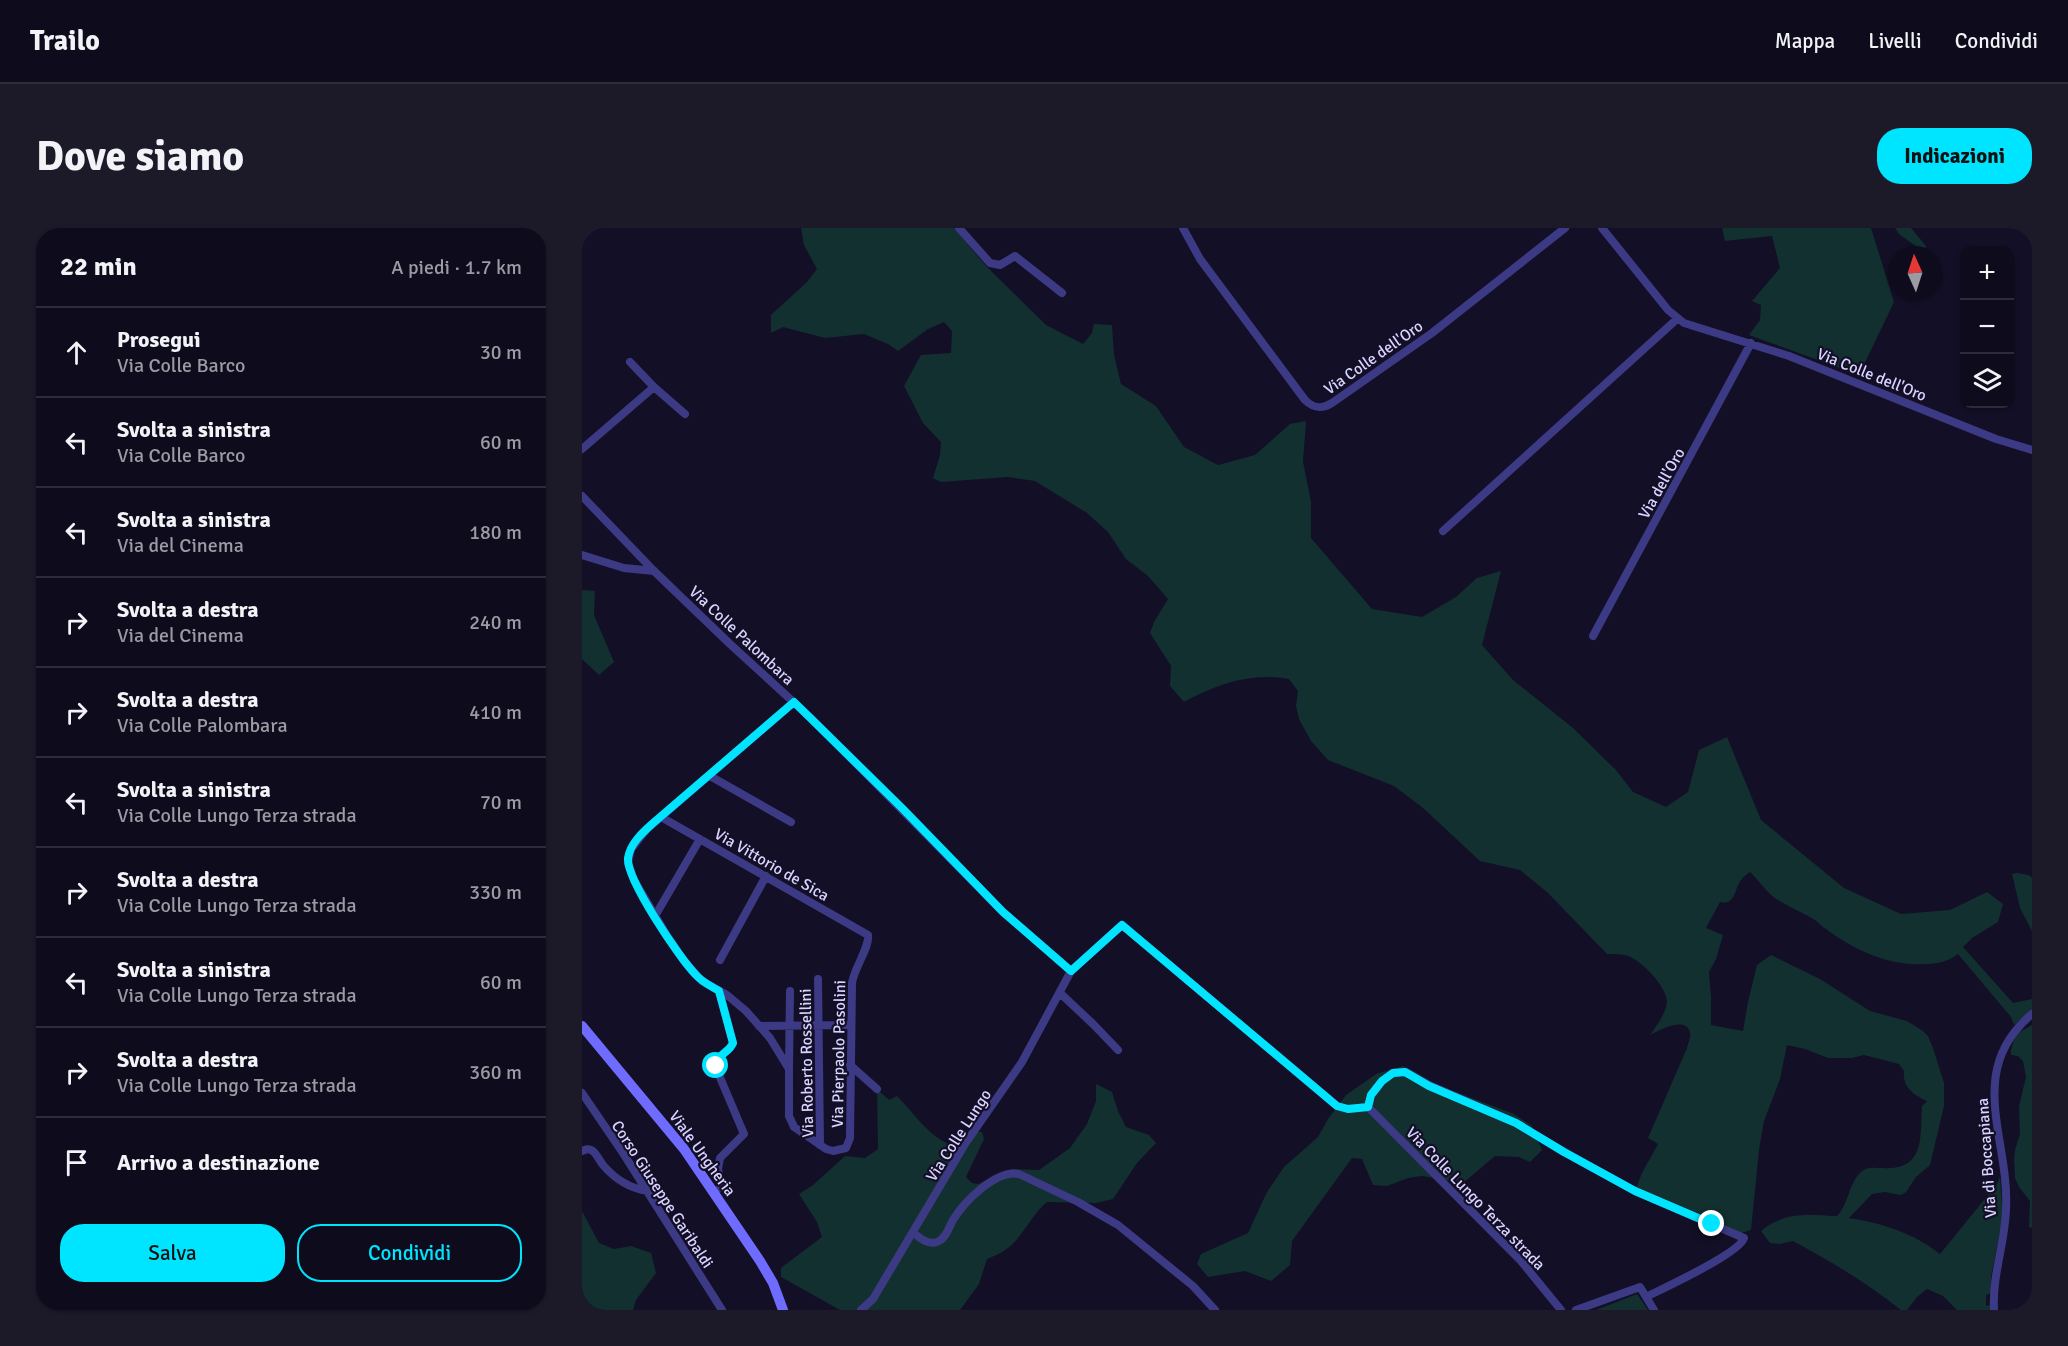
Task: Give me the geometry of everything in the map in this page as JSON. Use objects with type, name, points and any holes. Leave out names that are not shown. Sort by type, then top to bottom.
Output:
[{"type":"main road","name":"Viale Ungheria","points":[[582,1026],[676,1138],[763,1266],[783,1310]]},
{"type":"street","points":[[959,228],[990,263],[1000,265],[1014,256],[1062,293]]},
{"type":"street","name":"Via Colle dell'Oro","points":[[1183,228],[1200,259],[1257,336],[1305,400],[1317,408],[1323,408],[1332,403],[1432,333],[1564,228]]},
{"type":"street","name":"Via Colle dell'Oro","points":[[1602,228],[1677,319],[1691,326],[1789,356],[1996,440],[2032,450]]},
{"type":"street","points":[[1443,531],[1677,319]]},
{"type":"street","name":"Via dell'Oro","points":[[1593,636],[1751,343]]},
{"type":"street","points":[[630,362],[685,414]]},
{"type":"street","points":[[582,449],[654,387]]},
{"type":"street","name":"Via Colle Palombara","points":[[582,496],[654,571],[794,702],[902,808],[1003,912],[1071,971]]},
{"type":"street","points":[[582,555],[624,568],[654,571]]},
{"type":"street","points":[[789,1069],[770,1038],[741,1006],[702,981],[691,970],[672,945],[632,876],[628,859],[636,840],[794,702]]},
{"type":"street","points":[[710,776],[791,822]]},
{"type":"street","name":"Via Vittorio de Sica","points":[[661,817],[868,936]]},
{"type":"street","points":[[655,916],[700,839]]},
{"type":"street","points":[[720,960],[766,876]]},
{"type":"street","points":[[1071,971],[1122,925],[1337,1106],[1348,1109],[1368,1107],[1371,1095],[1382,1081],[1393,1073],[1405,1072],[1429,1086],[1516,1123],[1635,1191],[1744,1238],[1742,1243],[1718,1259],[1646,1297]]},
{"type":"street","name":"Via Pierpaolo Pasolini","points":[[820,1145],[836,1151],[844,1150],[848,1144],[852,980],[868,942],[868,936]]},
{"type":"street","name":"Via Colle Lungo","points":[[861,1310],[873,1299],[965,1144],[1022,1062],[1071,971]]},
{"type":"street","name":"Via Roberto Rossellini","points":[[818,979],[820,1145]]},
{"type":"street","points":[[714,1193],[721,1186],[718,1169],[721,1156],[744,1134],[716,1068],[718,1058],[733,1043],[719,991]]},
{"type":"street","points":[[790,991],[789,1113],[791,1123],[797,1130],[820,1145]]},
{"type":"street","points":[[1060,993],[1118,1050]]},
{"type":"street","name":"Via di Boccapiana","points":[[1994,1310],[1995,1272],[2006,1209],[1995,1116],[1994,1087],[1996,1072],[2006,1046],[2014,1032],[2032,1014]]},
{"type":"street","points":[[759,1026],[850,1025]]},
{"type":"street","points":[[850,1065],[877,1089]]},
{"type":"street","name":"Corso Giuseppe Garibaldi","points":[[582,1093],[722,1310]]},
{"type":"street","name":"Via Colle Lungo Terza strada","points":[[1368,1107],[1521,1261],[1561,1310]]},
{"type":"street","points":[[582,1151],[591,1150],[605,1168],[620,1181],[631,1187],[647,1191]]},
{"type":"street","points":[[912,1232],[927,1242],[940,1241],[959,1212],[985,1186],[1006,1174],[1019,1174],[1078,1202],[1118,1225],[1193,1286],[1215,1310]]},
{"type":"street","points":[[1576,1310],[1640,1287],[1654,1310]]},
{"type":"green space","points":[[801,228],[954,228],[986,266],[1046,325],[1083,344],[1092,333],[1094,324],[1112,325],[1114,355],[1121,384],[1156,406],[1184,447],[1218,465],[1255,455],[1290,424],[1306,421],[1303,462],[1311,502],[1311,538],[1372,609],[1422,617],[1456,597],[1477,578],[1501,571],[1482,645],[1513,680],[1573,728],[1616,770],[1633,792],[1666,807],[1688,792],[1699,750],[1727,737],[1761,820],[1844,888],[1901,914],[1950,910],[1987,892],[2003,904],[1998,922],[1972,938],[1963,947],[2013,1003],[2032,999],[2032,1010],[2014,1025],[2011,1017],[1958,954],[1933,964],[1897,962],[1872,955],[1848,944],[1815,920],[1775,898],[1750,872],[1739,883],[1732,899],[1725,903],[1720,902],[1706,928],[1723,935],[1716,959],[1709,972],[1711,1025],[1743,1031],[1757,965],[1771,955],[1820,979],[1870,1011],[1907,1021],[1928,1036],[1944,1083],[1944,1106],[1930,1165],[1916,1177],[1906,1192],[1901,1195],[1885,1192],[1872,1194],[1849,1218],[1897,1230],[1919,1240],[1940,1254],[1997,1184],[2000,1177],[2003,1216],[1991,1277],[1991,1293],[1986,1295],[1986,1306],[1990,1305],[1991,1310],[1957,1310],[1943,1296],[1927,1289],[1907,1310],[1901,1310],[1862,1282],[1793,1241],[1780,1244],[1770,1243],[1761,1231],[1788,1217],[1837,1216],[1844,1206],[1853,1182],[1861,1172],[1871,1168],[1897,1167],[1907,1164],[1914,1157],[1920,1139],[1922,1106],[1927,1101],[1913,1093],[1907,1086],[1904,1071],[1899,1064],[1864,1055],[1852,1058],[1828,1058],[1787,1045],[1780,1079],[1764,1121],[1751,1230],[1738,1234],[1635,1191],[1658,1144],[1648,1138],[1690,1036],[1688,1028],[1684,1025],[1665,1028],[1650,1035],[1663,1015],[1667,1002],[1663,989],[1652,974],[1631,957],[1607,954],[1548,893],[1520,870],[1480,861],[1423,808],[1394,786],[1328,760],[1311,741],[1299,719],[1296,706],[1298,691],[1289,679],[1248,678],[1222,685],[1184,702],[1170,686],[1171,666],[1150,633],[1168,599],[1148,576],[1126,559],[1108,532],[1087,513],[1035,481],[1008,477],[941,482],[933,478],[940,455],[941,442],[923,423],[904,386],[921,355],[951,353],[952,331],[944,322],[928,329],[898,351],[864,334],[825,338],[783,327],[771,333],[771,315],[807,282],[817,269],[804,245]]},
{"type":"green space","points":[[1722,228],[1871,228],[1888,283],[1888,300],[1894,302],[1859,375],[1749,335],[1760,320],[1761,305],[1752,301],[1780,268],[1772,236],[1725,241]]},
{"type":"green space","points":[[1895,228],[1911,228],[1926,246],[1916,246],[1899,234]]},
{"type":"green space","points":[[582,590],[595,591],[594,615],[614,662],[599,675],[582,659]]},
{"type":"green space","points":[[2012,874],[2029,875],[2032,878],[2032,931],[2020,908]]},
{"type":"green space","points":[[2032,1025],[2032,1228],[2029,1227],[2030,1201],[2015,1178],[2014,1159],[2020,1134],[2019,1106],[2026,1077],[2023,1061],[2018,1056],[2011,1055],[2011,1050],[2016,1034]]},
{"type":"green space","points":[[1403,1066],[1435,1084],[1514,1114],[1532,1126],[1542,1150],[1530,1162],[1519,1157],[1495,1156],[1463,1183],[1422,1176],[1408,1178],[1387,1186],[1373,1185],[1362,1159],[1352,1158],[1292,1241],[1290,1265],[1271,1281],[1245,1271],[1208,1277],[1197,1264],[1201,1254],[1248,1233],[1267,1192],[1284,1167],[1318,1137],[1346,1095],[1376,1074]]},
{"type":"green space","points":[[1096,1084],[1112,1092],[1126,1127],[1149,1135],[1156,1143],[1137,1163],[1113,1199],[1096,1203],[1047,1202],[1011,1245],[1001,1253],[987,1259],[979,1284],[960,1310],[840,1310],[781,1277],[781,1268],[822,1237],[817,1222],[799,1194],[813,1185],[845,1156],[865,1158],[878,1149],[877,1089],[889,1100],[897,1096],[923,1125],[937,1137],[954,1146],[969,1132],[982,1132],[984,1139],[966,1177],[972,1183],[978,1184],[1011,1169],[1039,1170],[1070,1148],[1087,1124],[1096,1101]]},
{"type":"green space","points":[[582,1211],[599,1243],[614,1249],[631,1246],[651,1253],[656,1273],[636,1300],[633,1310],[582,1310]]},
{"type":"green space","points":[[1637,1294],[1648,1310],[1596,1310]]},
{"type":"route","points":[[716,1066],[718,1058],[733,1045],[719,991],[696,975],[672,945],[634,880],[628,863],[629,855],[634,843],[652,824],[794,702],[1003,912],[1071,971],[1122,925],[1337,1106],[1348,1109],[1368,1107],[1371,1095],[1382,1081],[1393,1073],[1405,1072],[1429,1086],[1516,1123],[1635,1191],[1712,1224]]}]
